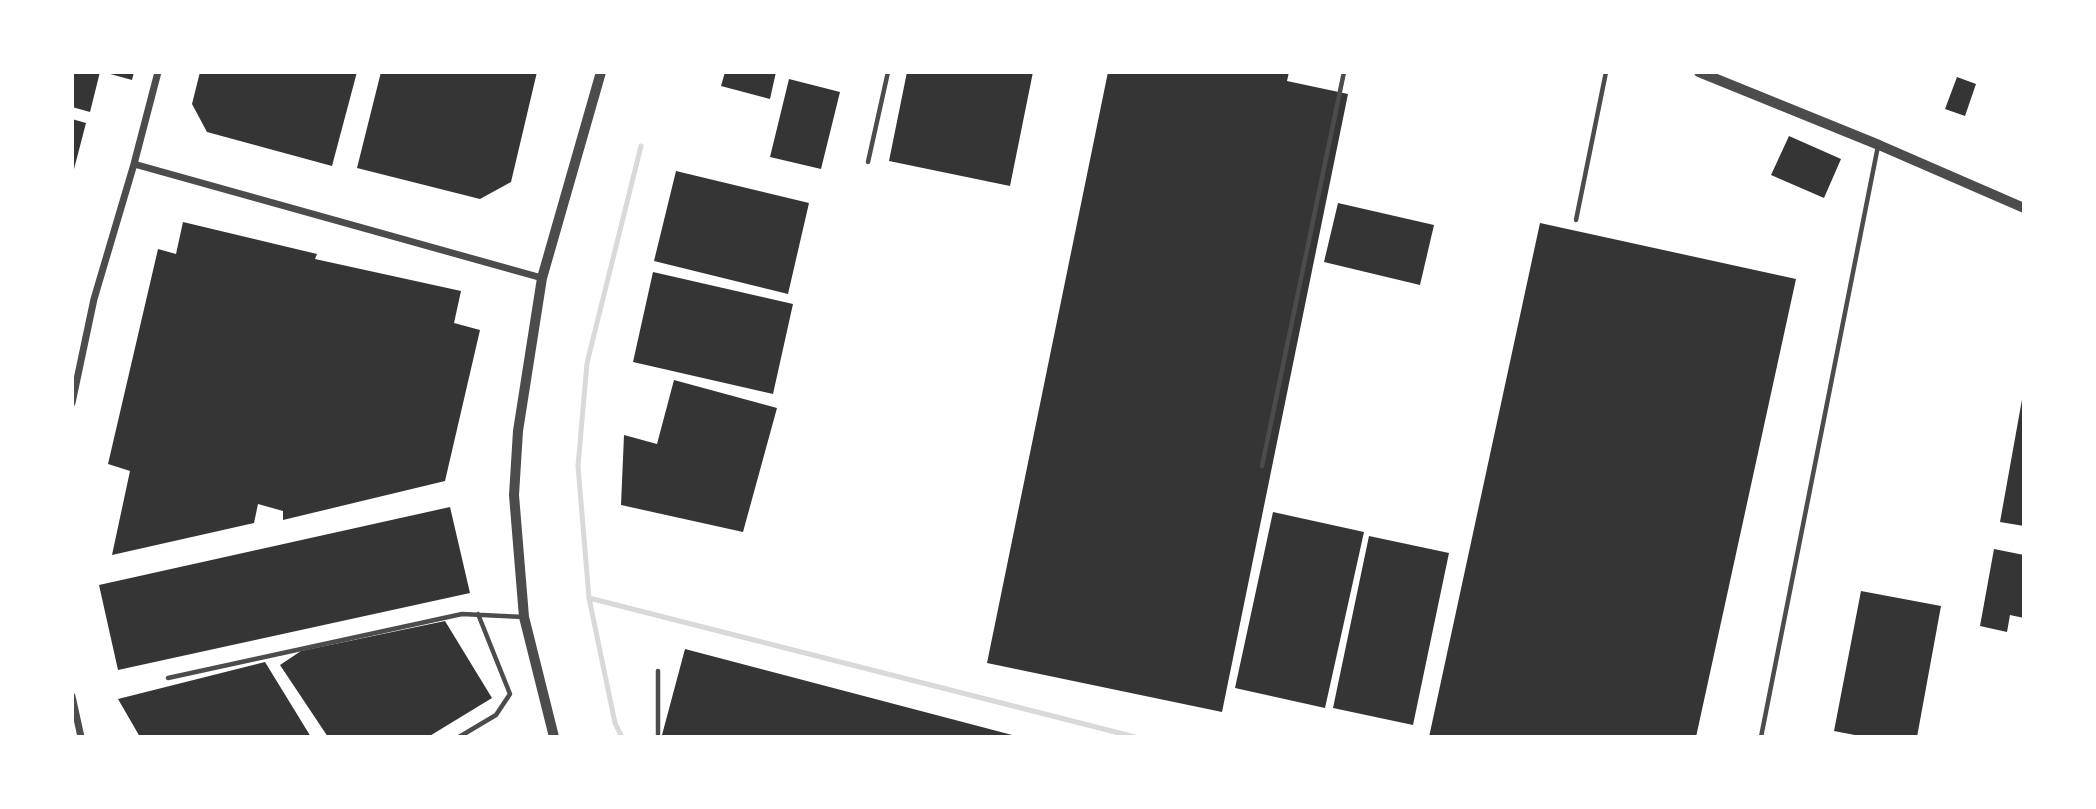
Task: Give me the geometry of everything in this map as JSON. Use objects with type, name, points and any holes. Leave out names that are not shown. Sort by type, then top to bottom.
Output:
[{"type":"street","points":[[72,403],[94,299],[158,72]]},
{"type":"street","points":[[552,737],[524,617],[514,495],[518,431],[542,278],[601,72]]},
{"type":"street","points":[[1699,72],[1879,145],[2024,208]]},
{"type":"street","points":[[134,164],[542,278]]},
{"type":"street","points":[[72,695],[81,737]]},
{"type":"lane","points":[[868,162],[888,72]]},
{"type":"lane","points":[[1262,466],[1344,72]]},
{"type":"lane","points":[[1576,220],[1606,72]]},
{"type":"lane","points":[[1761,737],[1879,145]]},
{"type":"lane","points":[[168,678],[462,614],[524,617]]},
{"type":"lane","points":[[459,737],[496,715],[510,694],[478,614]]},
{"type":"lane","points":[[658,671],[658,737]]},
{"type":"building","points":[[72,72],[100,72],[90,112],[72,107]]},
{"type":"building","points":[[103,72],[134,72],[132,80]]},
{"type":"building","points":[[200,72],[357,72],[332,166],[207,132],[192,104]]},
{"type":"building","points":[[381,72],[537,72],[511,182],[480,199],[357,168]]},
{"type":"building","points":[[725,72],[776,72],[770,99],[721,86]]},
{"type":"building","points":[[907,72],[1033,72],[1010,186],[889,161]]},
{"type":"building","points":[[1108,72],[1289,72],[1287,81],[1348,94],[1222,712],[987,663]]},
{"type":"building","points":[[1957,77],[1976,84],[1965,116],[1945,109]]},
{"type":"building","points":[[789,79],[840,92],[821,169],[770,157]]},
{"type":"building","points":[[72,119],[86,123],[73,173],[72,173]]},
{"type":"building","points":[[1789,136],[1841,159],[1824,198],[1771,175]]},
{"type":"building","points":[[676,171],[809,203],[788,294],[654,261]]},
{"type":"building","points":[[1338,203],[1434,225],[1420,285],[1324,262]]},
{"type":"building","points":[[183,222],[317,254],[315,259],[461,291],[454,323],[480,330],[445,481],[283,520],[283,511],[258,504],[254,523],[112,555],[130,471],[108,464],[158,249],[176,254]]},
{"type":"building","points":[[1540,223],[1796,279],[1696,737],[1429,737]]},
{"type":"building","points":[[653,272],[793,304],[773,394],[633,362]]},
{"type":"building","points":[[674,380],[777,408],[743,532],[621,505],[624,435],[657,444]]},
{"type":"building","points":[[2024,394],[2024,526],[2000,522]]},
{"type":"building","points":[[450,507],[470,593],[118,670],[99,585]]},
{"type":"building","points":[[1273,512],[1364,532],[1325,708],[1235,688]]},
{"type":"building","points":[[1369,536],[1449,553],[1413,725],[1333,708]]},
{"type":"building","points":[[1994,549],[2024,555],[2024,618],[2010,615],[2007,632],[1980,626]]},
{"type":"building","points":[[1861,591],[1941,606],[1917,737],[1865,737],[1834,731]]},
{"type":"building","points":[[445,621],[492,698],[428,737],[328,737],[280,665],[301,651]]},
{"type":"building","points":[[685,649],[1016,736],[1016,737],[662,735]]},
{"type":"building","points":[[265,662],[311,737],[140,737],[118,699]]},
{"type":"waterway","points":[[622,737],[615,723],[589,598],[578,466],[587,363],[641,146]]},
{"type":"waterway","points":[[589,598],[1135,737]]}]
